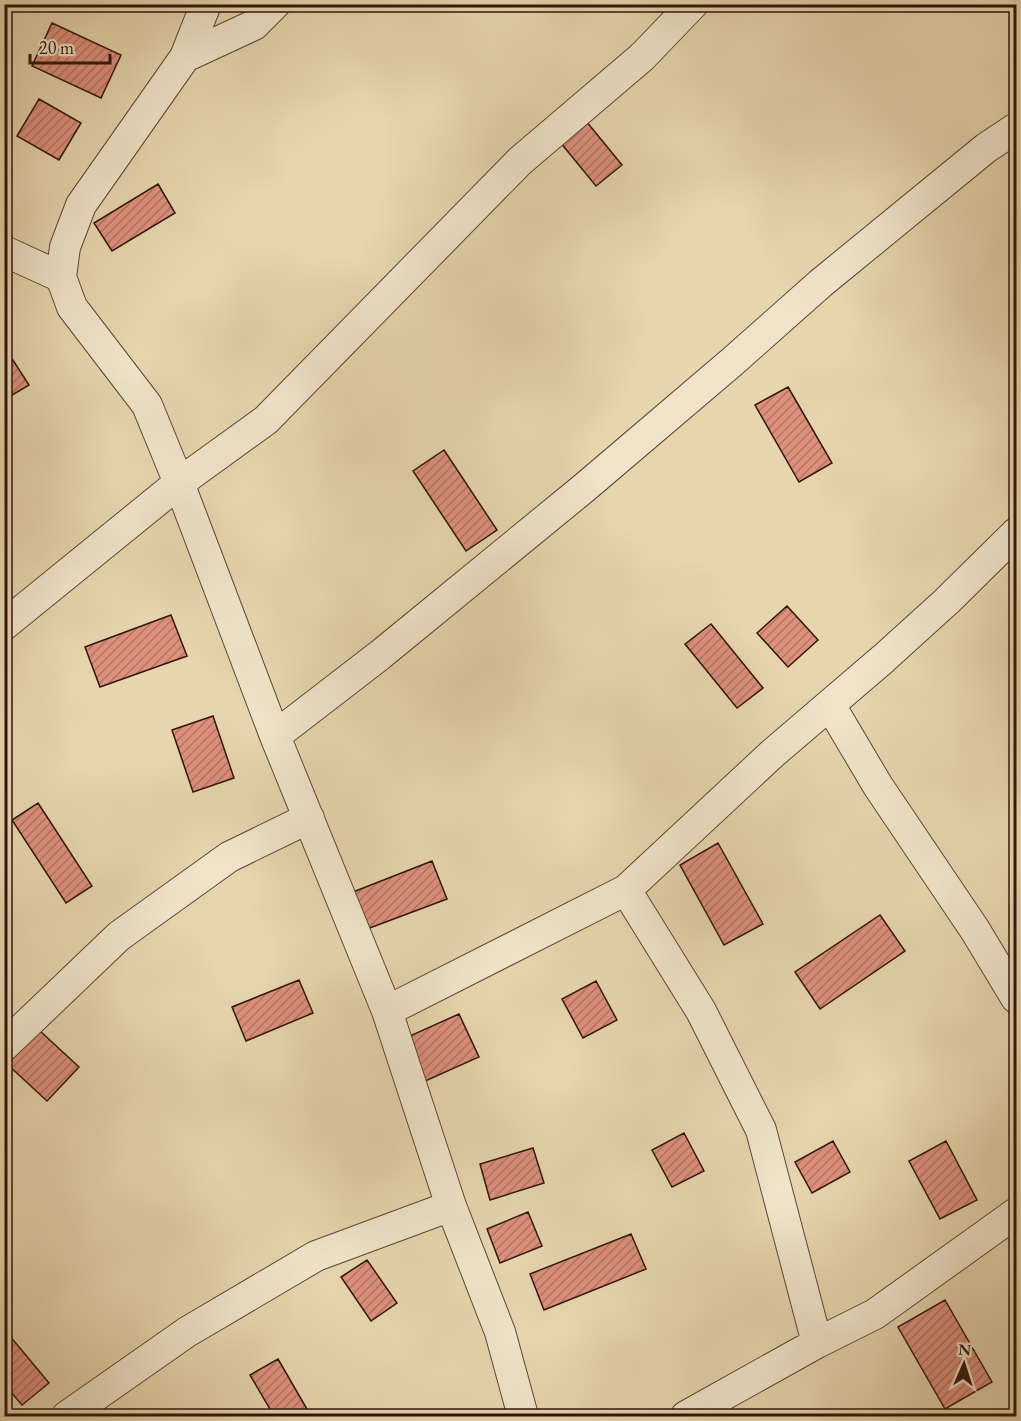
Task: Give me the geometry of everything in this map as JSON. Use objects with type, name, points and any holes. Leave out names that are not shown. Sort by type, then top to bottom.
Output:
[{"type":"street","points":[[206,4],[185,57],[81,205],[65,247],[61,277],[72,307],[147,405],[179,483],[275,736],[387,1011],[452,1206],[500,1332],[523,1416]]},
{"type":"street","points":[[185,57],[254,25],[275,4]]},
{"type":"street","points":[[4,625],[179,483],[266,420],[520,160],[642,57],[693,4]]},
{"type":"street","points":[[275,736],[380,655],[585,488],[848,260],[986,148],[1017,128]]},
{"type":"street","points":[[4,251],[61,277]]},
{"type":"street","points":[[387,1011],[626,890],[772,754],[947,601],[1017,533]]},
{"type":"street","points":[[830,705],[878,786],[975,930],[1017,998]]},
{"type":"street","points":[[4,1046],[119,936],[229,857],[309,818]]},
{"type":"street","points":[[626,890],[701,1011],[761,1130],[817,1343]]},
{"type":"street","points":[[67,1416],[187,1332],[316,1256],[452,1206]]},
{"type":"street","points":[[686,1416],[817,1343],[875,1314],[1017,1213]]},
{"type":"building","points":[[52,23],[121,55],[101,98],[32,66]]},
{"type":"building","points":[[39,99],[81,123],[59,160],[17,136]]},
{"type":"building","points":[[586,121],[622,165],[596,186],[560,142]]},
{"type":"building","points":[[158,184],[175,213],[112,251],[94,223]]},
{"type":"building","points":[[9,354],[29,385],[4,400],[4,357]]},
{"type":"building","points":[[788,387],[832,463],[799,482],[755,405]]},
{"type":"building","points":[[444,450],[497,530],[466,551],[413,471]]},
{"type":"building","points":[[787,606],[818,640],[788,667],[757,633]]},
{"type":"building","points":[[171,615],[187,656],[100,687],[85,647]]},
{"type":"building","points":[[711,624],[763,688],[737,708],[685,644]]},
{"type":"building","points":[[213,716],[234,778],[193,792],[172,730]]},
{"type":"building","points":[[38,803],[92,886],[66,903],[12,820]]},
{"type":"building","points":[[718,843],[763,924],[724,945],[680,865]]},
{"type":"building","points":[[432,861],[447,899],[367,929],[353,892]]},
{"type":"building","points":[[880,915],[905,951],[820,1009],[795,972]]},
{"type":"building","points":[[299,980],[313,1013],[246,1041],[232,1007]]},
{"type":"building","points":[[596,981],[617,1020],[583,1038],[562,999]]},
{"type":"building","points":[[459,1014],[479,1057],[423,1082],[403,1039]]},
{"type":"building","points":[[39,1030],[79,1067],[47,1101],[7,1064]]},
{"type":"building","points":[[684,1133],[704,1171],[672,1187],[652,1150]]},
{"type":"building","points":[[833,1141],[850,1172],[812,1193],[795,1162]]},
{"type":"building","points":[[946,1141],[977,1200],[940,1219],[909,1161]]},
{"type":"building","points":[[533,1148],[544,1183],[490,1200],[480,1164]]},
{"type":"building","points":[[528,1212],[542,1246],[500,1263],[487,1229]]},
{"type":"building","points":[[631,1234],[646,1269],[544,1310],[530,1274]]},
{"type":"building","points":[[367,1260],[397,1303],[371,1321],[341,1277]]},
{"type":"building","points":[[945,1300],[992,1382],[945,1409],[898,1327]]},
{"type":"building","points":[[9,1335],[49,1383],[22,1405],[4,1384],[4,1339]]},
{"type":"building","points":[[278,1359],[311,1416],[274,1416],[250,1375]]}]
